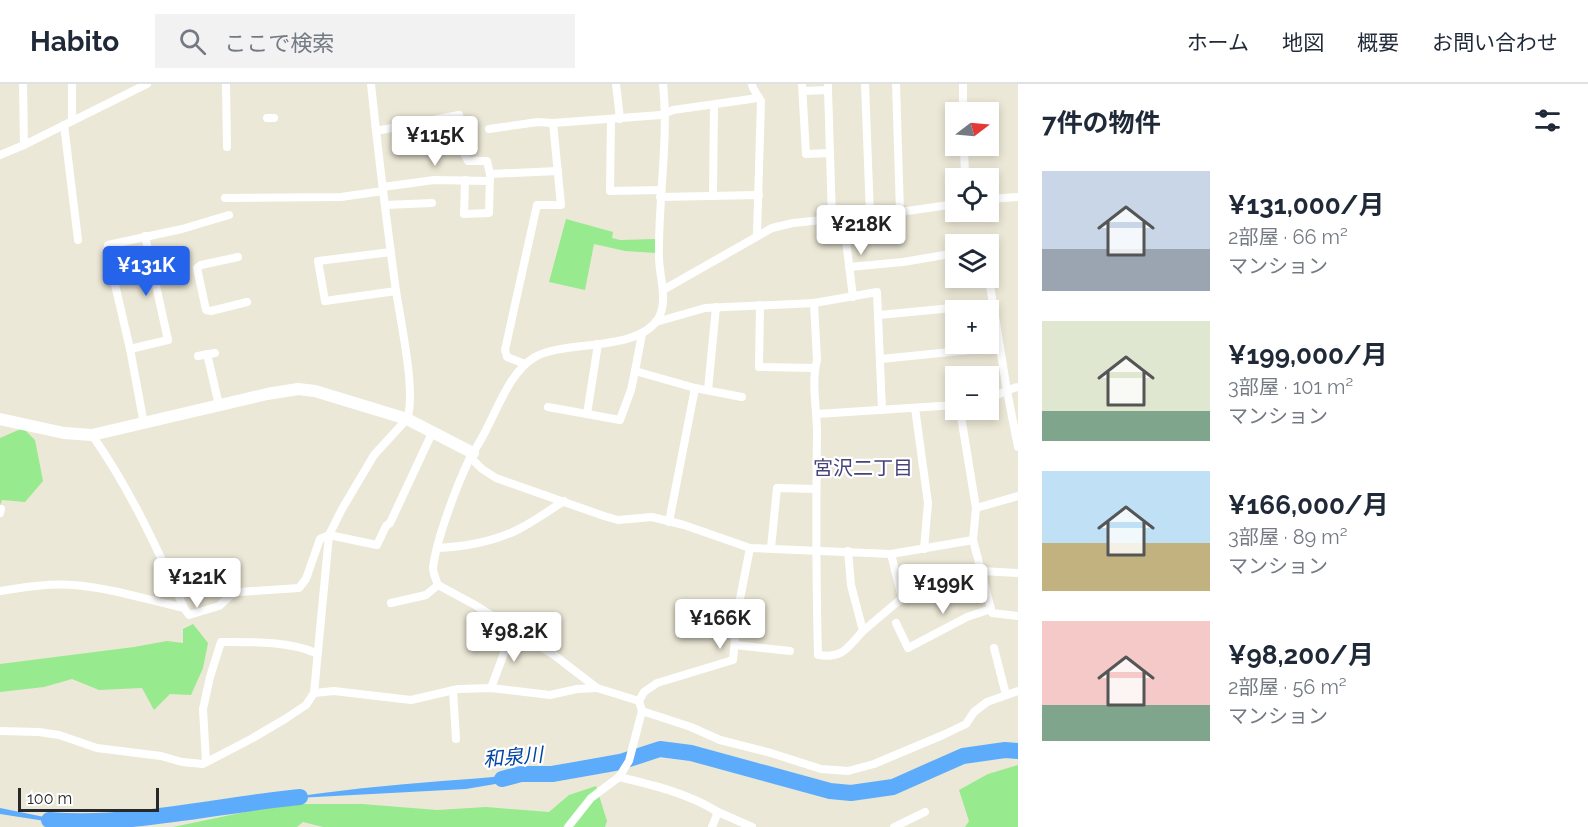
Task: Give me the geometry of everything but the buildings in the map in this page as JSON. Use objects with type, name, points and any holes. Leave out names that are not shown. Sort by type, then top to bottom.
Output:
[{"type":"street","points":[[23,84],[24,146]]},
{"type":"street","points":[[72,84],[72,121]]},
{"type":"street","points":[[0,155],[24,146],[147,84]]},
{"type":"street","points":[[226,84],[227,147]]},
{"type":"street","points":[[0,731],[59,735],[97,748],[203,764],[251,740],[285,719],[306,705],[314,693],[329,535],[374,455],[407,419],[410,412],[408,370],[371,84]]},
{"type":"street","points":[[616,84],[616,119],[610,191],[713,196],[759,195]]},
{"type":"street","points":[[597,688],[554,655],[438,585],[433,570],[437,549],[472,455],[509,386],[525,364],[541,354],[642,334],[656,322],[663,310],[659,260],[660,194],[666,112],[663,84]]},
{"type":"street","points":[[752,84],[761,101],[757,234]]},
{"type":"street","points":[[865,84],[870,215]]},
{"type":"street","points":[[896,84],[900,213]]},
{"type":"street","points":[[963,84],[963,102]]},
{"type":"street","points":[[830,153],[806,154],[803,87],[828,87],[832,218]]},
{"type":"street","points":[[489,129],[538,122],[553,123],[661,115],[666,112],[758,98]]},
{"type":"street","points":[[713,196],[714,105]]},
{"type":"street","points":[[376,131],[459,115],[464,153],[468,160],[487,161],[490,178],[489,213],[465,214],[465,180]]},
{"type":"street","points":[[525,364],[507,357],[505,350],[537,205],[561,205],[553,123]]},
{"type":"street","points":[[64,125],[78,240]]},
{"type":"street","points":[[225,198],[341,197],[434,180],[465,180],[558,171]]},
{"type":"street","points":[[999,198],[1018,197]]},
{"type":"street","points":[[385,205],[432,203]]},
{"type":"street","points":[[663,290],[757,234],[772,228],[793,223],[900,213],[945,206]]},
{"type":"street","points":[[144,424],[130,349],[107,250],[108,245],[182,229],[229,215]]},
{"type":"street","points":[[843,217],[853,297]]},
{"type":"street","points":[[130,349],[168,340],[145,236]]},
{"type":"street","points":[[391,252],[318,261],[325,301],[396,291]]},
{"type":"street","points":[[849,267],[903,262],[945,255]]},
{"type":"street","points":[[238,257],[201,265],[197,268],[200,288],[206,310],[211,311],[247,302]]},
{"type":"street","points":[[656,322],[716,307],[814,303],[877,292],[882,410]]},
{"type":"street","points":[[814,303],[817,360],[815,368],[818,655],[829,657],[841,655],[863,631],[902,598],[891,554]]},
{"type":"street","points":[[760,304],[759,367],[815,368]]},
{"type":"street","points":[[708,390],[716,307]]},
{"type":"street","points":[[879,315],[945,309]]},
{"type":"street","points":[[548,407],[620,420],[631,390],[642,334]]},
{"type":"street","points":[[999,340],[1018,447]]},
{"type":"street","points":[[587,414],[598,344]]},
{"type":"street","points":[[881,359],[1000,347]]},
{"type":"street","points":[[207,354],[219,405]]},
{"type":"street","points":[[634,371],[695,388],[742,397]]},
{"type":"street","points":[[999,396],[1018,387]]},
{"type":"street","points":[[669,522],[695,388]]},
{"type":"street","points":[[0,419],[64,433],[92,435],[297,389],[315,391],[407,419],[472,455],[482,469],[496,478],[618,520],[652,517],[750,548],[816,549],[891,554],[973,540]]},
{"type":"street","points":[[817,414],[945,406]]},
{"type":"street","points":[[915,408],[928,503],[924,549]]},
{"type":"street","points":[[962,420],[976,508],[973,540],[992,613],[1018,616]]},
{"type":"street","points":[[92,435],[114,467],[136,506],[189,615],[219,606],[239,592],[299,588],[306,579],[323,536],[329,535],[377,545],[386,526],[390,523],[433,432]]},
{"type":"street","points":[[771,548],[777,488],[816,489]]},
{"type":"street","points":[[976,508],[1018,496]]},
{"type":"street","points":[[437,549],[499,537],[516,530],[564,501]]},
{"type":"street","points":[[568,827],[591,798],[619,777],[629,761],[642,711],[639,701],[644,692],[657,683],[732,660],[738,609],[750,548]]},
{"type":"street","points":[[848,551],[851,585],[863,631]]},
{"type":"street","points":[[981,571],[1018,573]]},
{"type":"street","points":[[0,591],[31,586],[73,585],[100,588],[184,608]]},
{"type":"street","points":[[391,603],[426,595],[438,585]]},
{"type":"street","points":[[896,623],[908,648],[967,617],[991,609]]},
{"type":"street","points":[[491,688],[513,629]]},
{"type":"street","points":[[206,762],[203,709],[221,642],[264,643],[303,648],[316,653]]},
{"type":"street","points":[[735,645],[790,651]]},
{"type":"street","points":[[994,648],[1006,695]]},
{"type":"street","points":[[314,693],[334,691],[411,700],[453,690],[491,688],[550,695],[576,689],[597,688],[639,701]]},
{"type":"street","points":[[453,690],[456,739]]},
{"type":"street","points":[[642,711],[692,727],[720,740],[821,769],[848,771],[874,764],[966,724],[974,712],[987,702],[1018,691]]},
{"type":"street","points":[[619,777],[674,791],[752,827]]},
{"type":"street","points":[[712,827],[718,812]]},
{"type":"street","points":[[894,827],[925,812]]},
{"type":"green space","points":[[566,219],[613,232],[612,238],[620,240],[655,239],[656,253],[625,251],[594,244],[585,290],[549,282]]},
{"type":"green space","points":[[23,428],[35,440],[43,481],[25,502],[2,500],[0,505],[0,438]]},
{"type":"green space","points":[[193,624],[208,643],[203,668],[191,695],[170,694],[154,710],[142,688],[99,690],[72,679],[44,687],[0,692],[0,664],[167,641],[183,643],[183,629]]},
{"type":"green space","points":[[1018,765],[1018,827],[965,827],[969,821],[959,790],[988,774]]},
{"type":"green space","points":[[596,786],[607,821],[605,827],[323,827],[303,822],[297,827],[173,827],[260,809],[299,804],[362,804],[437,810],[486,807],[549,812],[569,795]]},
{"type":"water","points":[[521,774],[507,782],[466,789],[278,799],[360,788]]},
{"type":"water","points":[[0,808],[69,822],[0,814]]},
{"type":"waterway","name":"和泉川","points":[[502,779],[521,774],[552,774],[620,762],[660,749],[691,753],[830,791],[851,793],[893,787],[963,756],[1005,750],[1018,751]]},
{"type":"waterway","name":"和泉川","points":[[49,820],[143,818],[300,797]]},
{"type":"district","name":"宮沢二丁目","points":[[863,468]]}]
